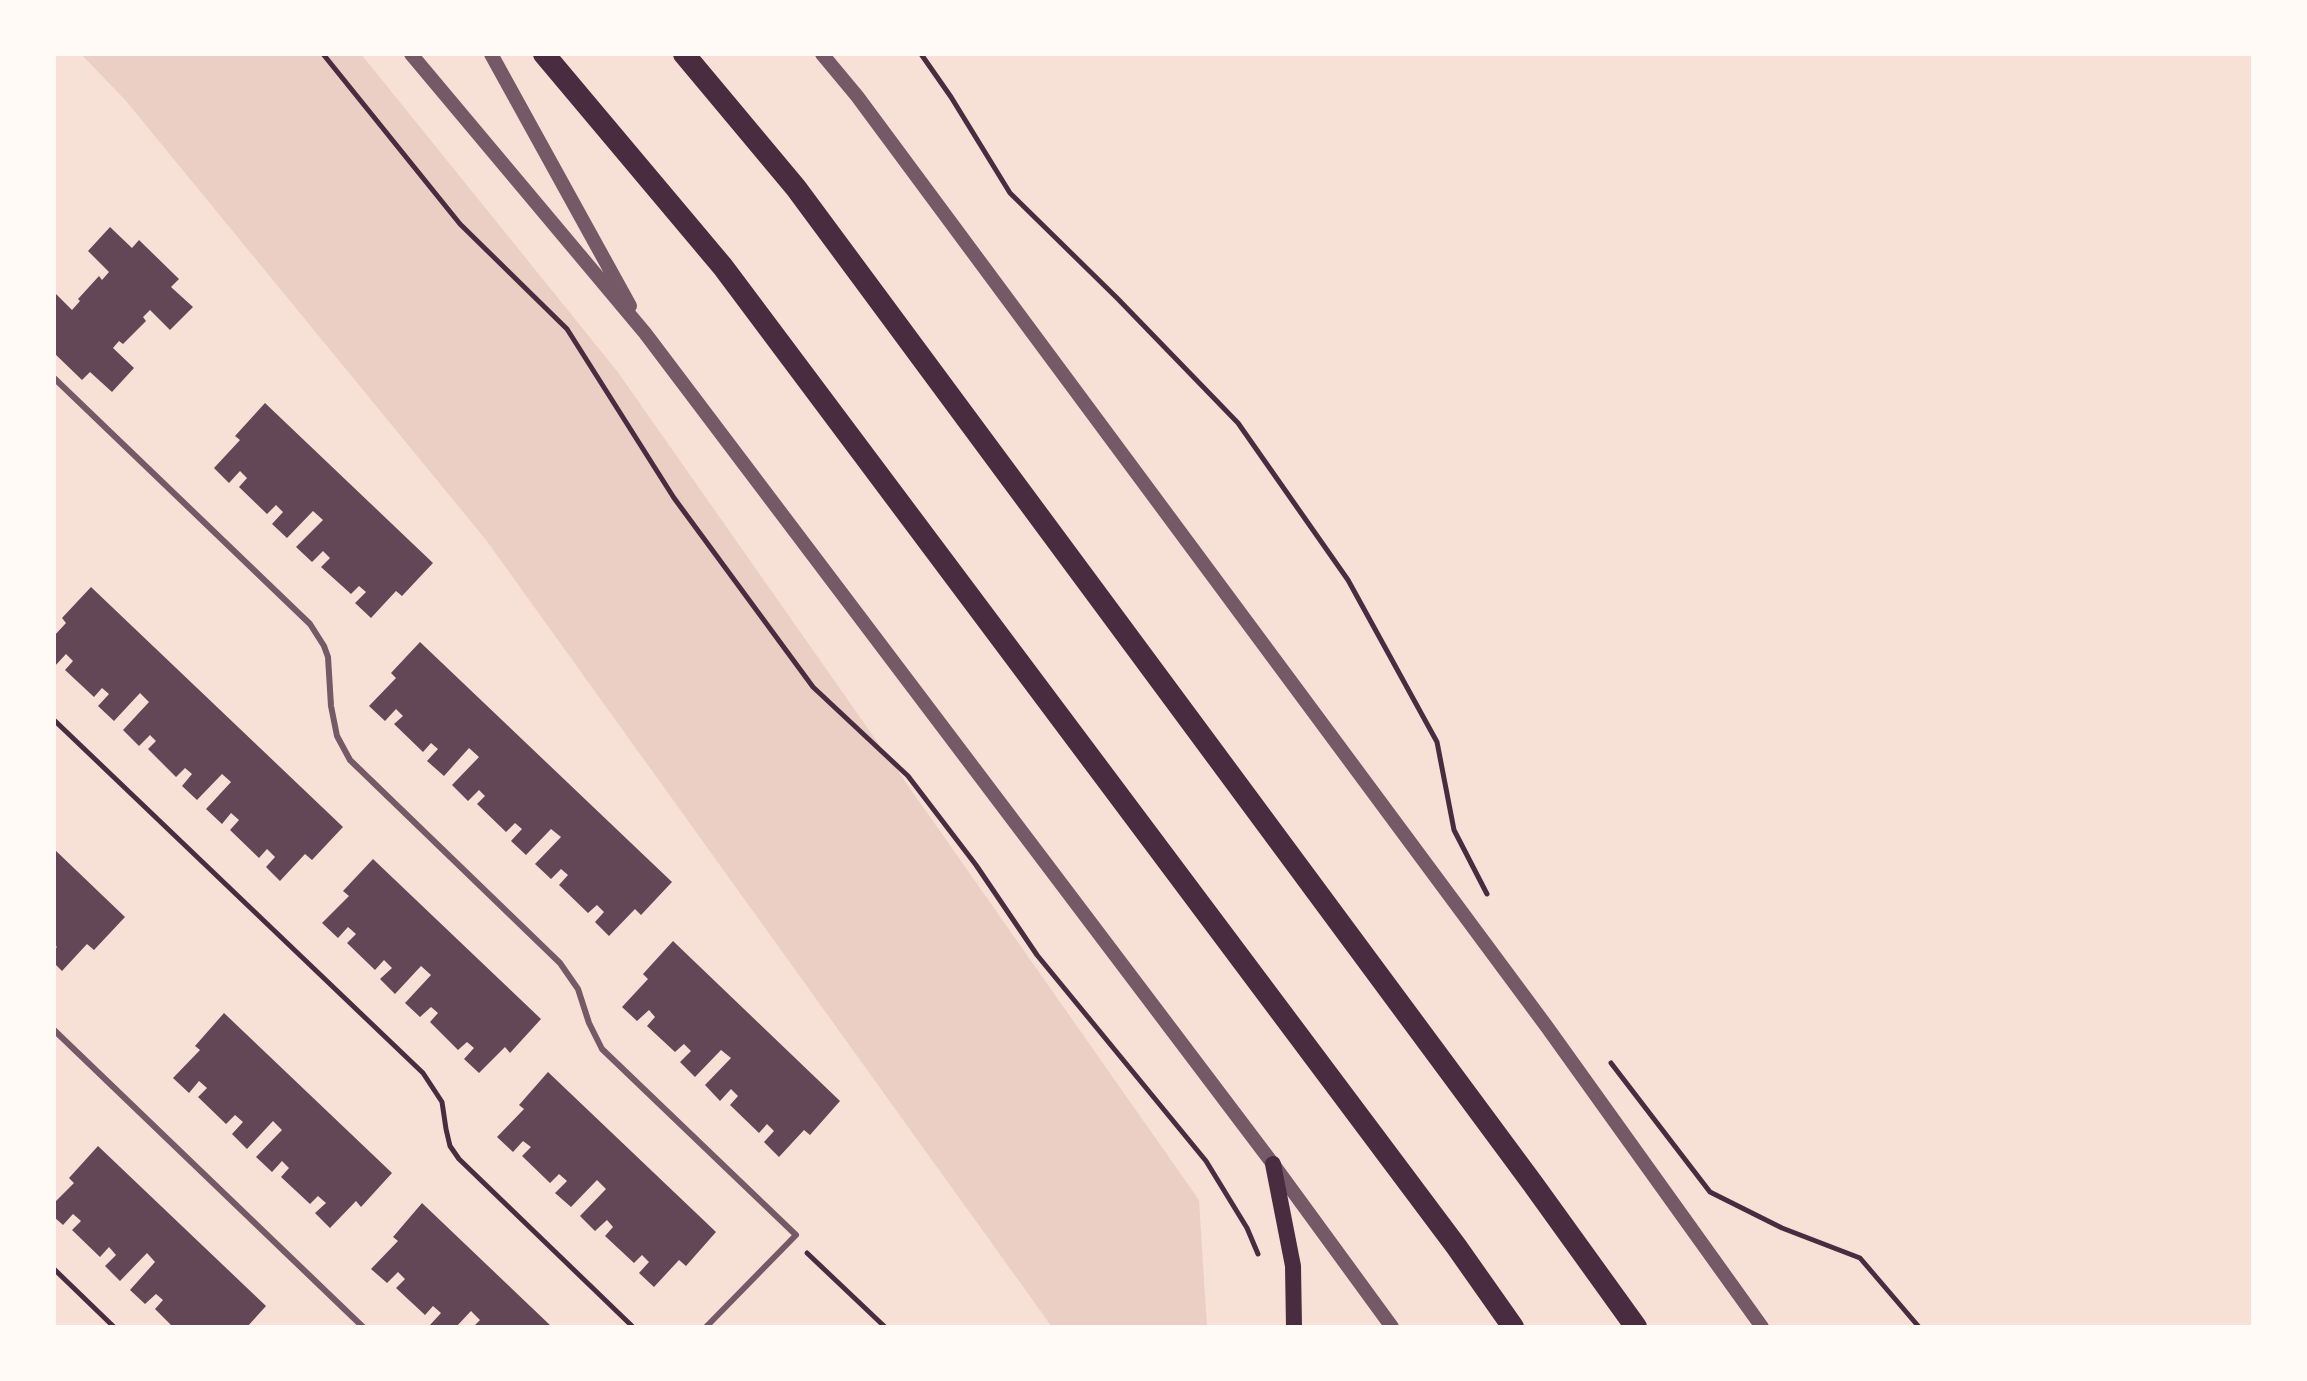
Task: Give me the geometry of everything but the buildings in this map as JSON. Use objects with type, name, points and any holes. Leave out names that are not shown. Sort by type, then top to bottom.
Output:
[{"type":"highway","points":[[544,54],[733,280],[1456,1246],[1513,1327]]},
{"type":"highway","points":[[684,54],[796,188],[1636,1327]]},
{"type":"main road","points":[[1273,1164],[1293,1266],[1294,1327]]},
{"type":"street","points":[[411,54],[645,333],[1273,1164],[1392,1327]]},
{"type":"street","points":[[491,54],[645,333]]},
{"type":"street","points":[[822,54],[857,96],[1528,1002],[1762,1327]]},
{"type":"lane","points":[[54,378],[310,624],[328,657],[331,706],[337,736],[350,760],[560,963],[578,989],[589,1023],[602,1049],[796,1235],[706,1327]]},
{"type":"lane","points":[[54,1030],[363,1327]]},
{"type":"path","points":[[323,54],[460,224],[567,329],[674,498],[813,687],[908,776],[976,865],[1037,955],[1206,1161],[1247,1228],[1263,1265]]},
{"type":"path","points":[[921,54],[1010,193],[1238,423],[1348,580],[1437,742],[1454,830],[1489,899]]},
{"type":"path","points":[[54,720],[423,1073],[442,1102],[448,1138],[459,1159],[633,1327]]},
{"type":"path","points":[[1608,1059],[1710,1192],[1782,1228],[1860,1258],[1919,1327]]},
{"type":"path","points":[[792,1239],[885,1327]]},
{"type":"path","points":[[54,1269],[114,1327]]},
{"type":"shaded area","points":[[81,54],[361,54],[617,371],[1199,1200],[1207,1327],[1052,1327],[486,540],[126,101]]}]
